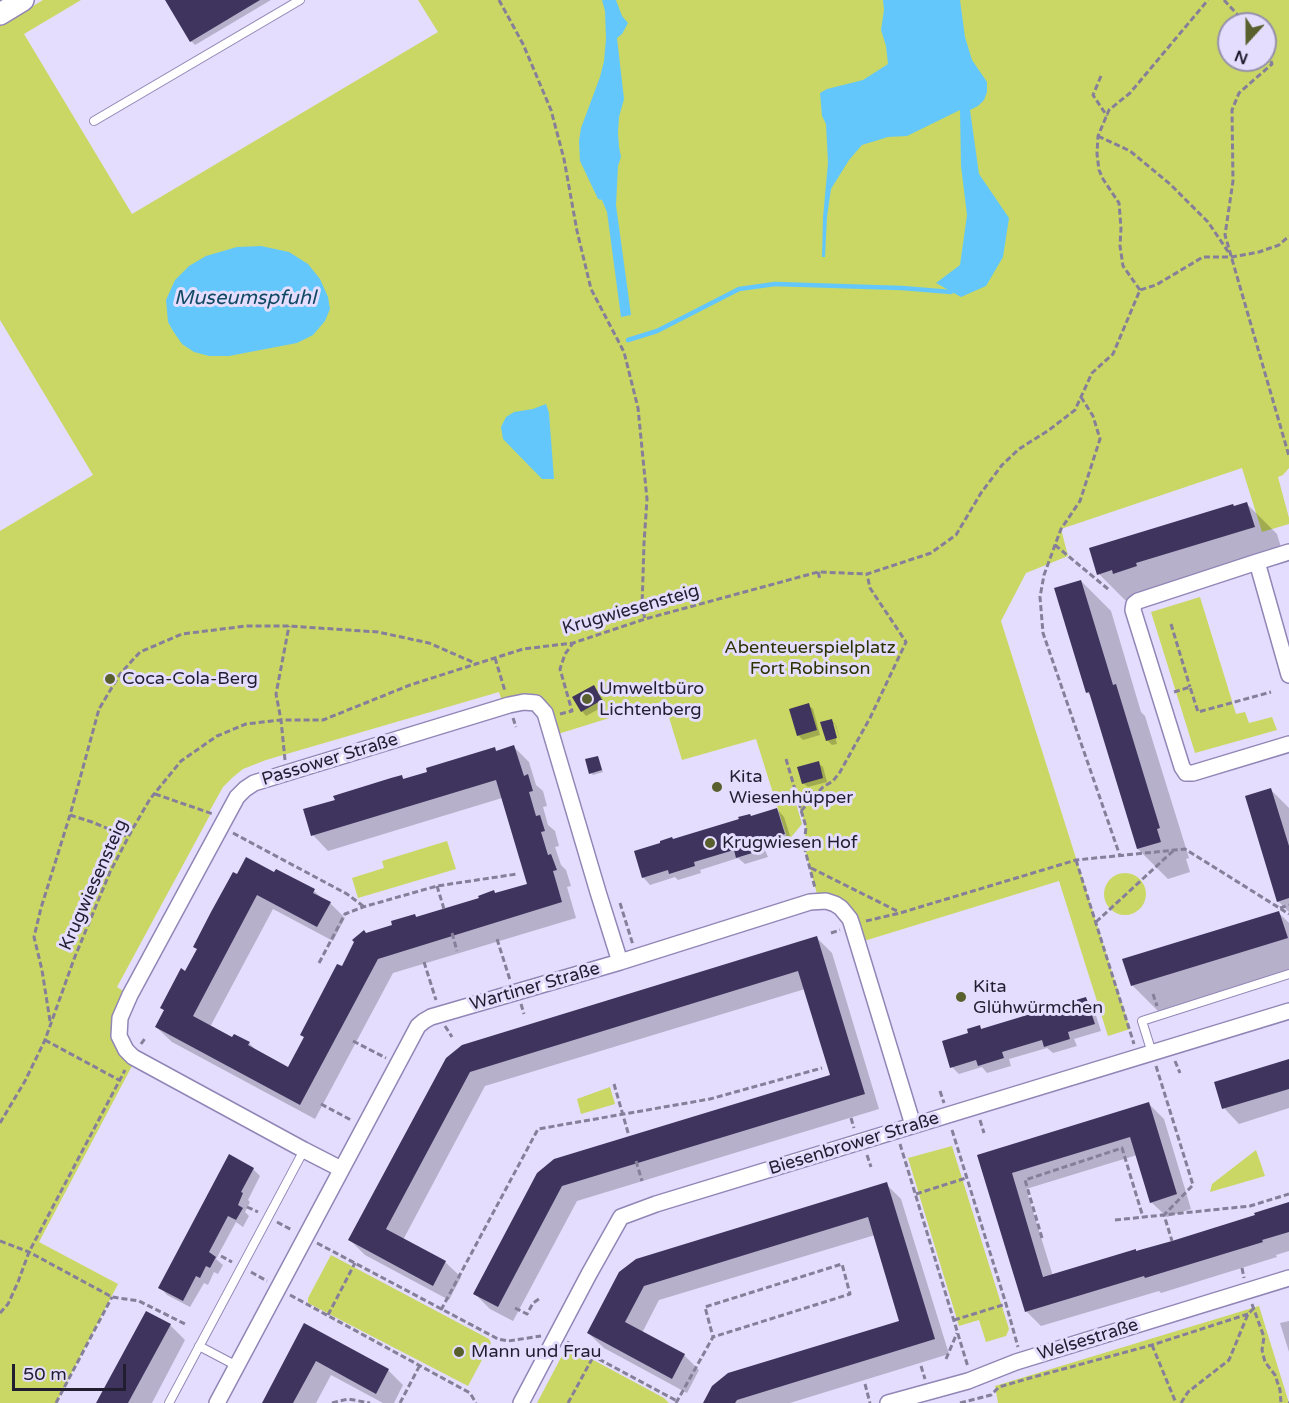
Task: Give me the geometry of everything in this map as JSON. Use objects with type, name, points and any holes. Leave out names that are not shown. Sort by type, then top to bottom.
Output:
[{"type":"street","points":[[0,14],[23,0]]},
{"type":"street","points":[[1289,552],[1138,601],[1134,604],[1133,610],[1182,767],[1186,773],[1193,773],[1289,744]]},
{"type":"street","points":[[1257,562],[1289,675]]},
{"type":"street","name":"Passower Straße","points":[[341,1169],[133,1057],[126,1050],[119,1036],[123,1009],[222,823],[237,797],[245,789],[254,783],[509,705],[524,702],[536,704],[545,713],[597,892],[620,962]]},
{"type":"street","points":[[819,901],[835,904],[850,919],[913,1125]]},
{"type":"street","name":"Wartiner Straße","points":[[217,1403],[397,1064],[414,1033],[424,1021],[430,1017],[819,901]]},
{"type":"street","name":"Biesenbrower Straße","points":[[521,1403],[621,1217],[656,1204],[947,1114],[1289,1011]]},
{"type":"street","name":"Welsestraße","points":[[888,1403],[968,1381],[1022,1360],[1289,1278]]},
{"type":"lane","points":[[94,121],[300,0]]},
{"type":"lane","points":[[1145,1055],[1143,1021],[1289,974]]},
{"type":"lane","points":[[169,1403],[304,1150]]},
{"type":"lane","points":[[199,1346],[237,1366]]},
{"type":"path","points":[[499,0],[523,44],[551,110],[564,159],[577,231],[591,289],[624,352],[638,408],[648,500],[642,608],[645,619]]},
{"type":"path","points":[[1208,0],[1130,93],[1109,110],[1098,136],[1099,170],[1119,203],[1120,246],[1124,266],[1140,290],[1156,285],[1203,256],[1232,257],[1259,252],[1279,245],[1289,236]]},
{"type":"path","points":[[1224,0],[1235,12]]},
{"type":"path","points":[[1263,72],[1239,93],[1233,110],[1233,181],[1225,235],[1289,456]]},
{"type":"path","points":[[1101,76],[1093,95],[1107,116]]},
{"type":"path","points":[[1098,136],[1130,151],[1170,184],[1208,222],[1232,257]]},
{"type":"path","name":"Krugwiesensteig","points":[[0,1122],[25,1082],[45,1040],[74,959],[110,872],[128,837],[155,794],[181,761],[217,736],[246,724],[281,720],[323,720],[410,686],[524,649],[573,643],[645,619],[818,572],[867,574],[931,553],[956,535],[981,493],[1002,465],[1019,449],[1075,410],[1092,373],[1113,354],[1140,290]]},
{"type":"path","points":[[1081,397],[1093,416],[1100,439],[1080,501],[1061,529],[1044,575],[1040,597],[1043,633],[1120,856]]},
{"type":"path","points":[[1284,436],[1289,429]]},
{"type":"path","points":[[1054,545],[1108,589]]},
{"type":"path","points":[[818,572],[820,579]]},
{"type":"path","points":[[801,811],[840,772],[870,718],[906,642],[870,588],[867,574]]},
{"type":"path","points":[[1171,624],[1198,712],[1271,692]]},
{"type":"path","points":[[51,1023],[34,937],[99,709],[120,674],[140,652],[182,634],[246,626],[289,626],[378,632],[429,643],[477,664]]},
{"type":"path","points":[[286,774],[276,694],[289,626]]},
{"type":"path","points":[[572,711],[560,669],[565,654],[573,643]]},
{"type":"path","points":[[495,657],[502,685]]},
{"type":"path","points":[[1159,696],[1190,687]]},
{"type":"path","points":[[786,759],[806,827],[804,846],[819,901]]},
{"type":"path","points":[[155,794],[209,812],[222,823],[347,894],[363,907]]},
{"type":"path","points":[[70,815],[128,837]]},
{"type":"path","points":[[852,925],[1077,860],[1185,849],[1289,914]]},
{"type":"path","points":[[1096,922],[1174,850]]},
{"type":"path","points":[[1077,860],[1096,922],[1193,1185],[1164,1215]]},
{"type":"path","points":[[810,867],[900,913]]},
{"type":"path","points":[[319,963],[345,914],[437,886],[517,874]]},
{"type":"path","points":[[437,886],[444,909]]},
{"type":"path","points":[[620,903],[637,957]]},
{"type":"path","points":[[1280,908],[1289,905]]},
{"type":"path","points":[[452,933],[457,951]]},
{"type":"path","points":[[497,939],[514,993]]},
{"type":"path","points":[[0,1313],[8,1304],[29,1252],[119,1080],[45,1040]]},
{"type":"path","points":[[353,1041],[397,1064]]},
{"type":"path","points":[[441,1310],[538,1129],[710,1099],[822,1068]]},
{"type":"path","points":[[614,1084],[629,1136]]},
{"type":"path","points":[[321,1104],[364,1127]]},
{"type":"path","points":[[947,1114],[1022,1360]]},
{"type":"path","points":[[896,1131],[954,1320],[969,1373],[968,1381]]},
{"type":"path","points":[[865,1148],[871,1167]]},
{"type":"path","points":[[1042,1238],[1025,1180],[1122,1148],[1143,1217]]},
{"type":"path","points":[[636,1161],[642,1182]]},
{"type":"path","points":[[916,1194],[966,1177]]},
{"type":"path","points":[[1115,1220],[1250,1206],[1289,1194]]},
{"type":"path","points":[[247,1207],[498,1339],[508,1341],[547,1335]]},
{"type":"path","points":[[1164,1215],[1172,1241]]},
{"type":"path","points":[[0,1241],[29,1252],[112,1297],[139,1301],[185,1324]]},
{"type":"path","points":[[220,1256],[470,1393],[476,1403]]},
{"type":"path","points":[[327,1315],[355,1263]]},
{"type":"path","points":[[561,1340],[676,1402],[713,1336],[850,1294],[842,1264],[705,1307],[713,1336]]},
{"type":"path","points":[[56,1403],[112,1297]]},
{"type":"path","points":[[515,1308],[527,1314],[533,1303],[539,1299]]},
{"type":"path","points":[[954,1320],[1006,1304]]},
{"type":"path","points":[[1181,1403],[1188,1392],[1229,1360],[1248,1314],[1254,1308],[1264,1337],[1262,1350],[1265,1362],[1275,1375],[1281,1403]]},
{"type":"path","points":[[960,1403],[992,1395],[999,1387],[1248,1314]]},
{"type":"path","points":[[946,1359],[957,1333]]},
{"type":"path","points":[[1152,1344],[1176,1403]]},
{"type":"path","points":[[568,1403],[593,1356]]},
{"type":"path","points":[[400,1403],[420,1365]]},
{"type":"path","points":[[865,1384],[870,1403]]},
{"type":"path","points":[[332,1403],[348,1399],[370,1403]]},
{"type":"green space","name":"Abenteuerspielplatz Fort Robinson","points":[[43,0],[81,0],[24,34],[132,214],[438,32],[418,0],[1289,0],[1289,468],[1278,477],[1289,524],[1262,532],[1242,468],[1061,529],[1068,556],[1026,573],[1001,621],[1130,1029],[1108,1036],[1059,881],[864,941],[817,894],[804,846],[806,827],[796,796],[799,795],[797,788],[792,790],[802,824],[788,841],[756,739],[682,760],[664,701],[558,734],[552,713],[502,701],[499,692],[266,760],[243,769],[223,787],[117,987],[125,992],[116,1009],[111,1027],[113,1038],[116,1048],[132,1066],[39,1242],[118,1284],[56,1403],[0,1403],[0,531],[93,475],[0,320],[0,26]]},
{"type":"green space","points":[[1200,597],[1236,714],[1245,712],[1249,723],[1272,717],[1277,730],[1195,753],[1151,612]]},
{"type":"green space","points":[[447,841],[456,869],[358,898],[352,878],[384,868],[382,861]]},
{"type":"green space","points":[[1125,873],[1140,879],[1146,894],[1140,909],[1125,915],[1110,909],[1104,894],[1110,879]]},
{"type":"green space","points":[[610,1087],[615,1104],[581,1114],[577,1099]]},
{"type":"green space","points":[[952,1146],[1009,1329],[1006,1336],[986,1342],[979,1320],[959,1326],[908,1158]]},
{"type":"green space","points":[[1256,1150],[1265,1176],[1210,1192],[1212,1184]]},
{"type":"green space","points":[[331,1255],[489,1339],[491,1343],[468,1386],[308,1303],[308,1298]]},
{"type":"green space","points":[[1259,1306],[1289,1403],[998,1403],[995,1386]]},
{"type":"green space","points":[[566,1348],[571,1348],[664,1398],[669,1403],[537,1403]]},
{"type":"water","points":[[602,0],[616,0],[622,16],[628,23],[617,38],[624,99],[619,117],[621,157],[618,166],[616,205],[631,315],[621,317],[607,212],[602,200],[598,199],[580,161],[581,128],[604,61],[606,39],[605,11]]},
{"type":"water","points":[[883,0],[960,0],[965,37],[972,60],[987,82],[984,100],[970,110],[979,174],[1009,218],[1003,257],[986,286],[961,297],[936,283],[960,265],[967,215],[961,166],[960,110],[907,136],[888,137],[862,145],[849,160],[831,189],[825,257],[822,257],[828,163],[826,124],[822,116],[820,93],[827,89],[863,80],[888,64],[881,30]]},
{"type":"water","name":"Museumspfuhl","points":[[261,246],[289,252],[308,264],[320,279],[328,297],[330,309],[325,321],[313,335],[297,343],[229,356],[209,356],[194,352],[182,344],[168,322],[166,300],[175,280],[189,266],[206,256],[237,247]]},
{"type":"water","points":[[546,404],[549,413],[554,479],[542,479],[503,439],[501,427],[506,417],[514,412]]},
{"type":"building","points":[[165,0],[260,0],[190,42]]},
{"type":"building","points":[[1247,502],[1255,527],[1136,563],[1137,566],[1113,574],[1112,570],[1097,575],[1089,548],[1233,504],[1234,506]]},
{"type":"building","points":[[1081,580],[1160,828],[1157,829],[1161,842],[1137,849],[1089,692],[1086,693],[1054,588]]},
{"type":"building","name":"Umweltbüro Lichtenberg","points":[[594,685],[602,700],[581,712],[572,697]]},
{"type":"building","points":[[809,703],[817,730],[797,736],[789,709]]},
{"type":"building","points":[[832,719],[837,738],[826,741],[820,722]]},
{"type":"building","points":[[514,745],[524,776],[528,774],[533,791],[529,792],[536,816],[540,815],[545,831],[541,832],[548,855],[551,854],[557,870],[553,871],[562,902],[378,959],[300,1105],[155,1027],[164,1010],[160,1008],[181,968],[185,971],[197,949],[193,947],[211,912],[233,872],[237,874],[246,857],[274,872],[276,869],[315,889],[313,893],[331,902],[317,927],[257,895],[193,1016],[232,1037],[234,1034],[250,1042],[248,1045],[288,1067],[304,1037],[300,1035],[337,964],[342,966],[354,942],[352,940],[364,930],[366,933],[392,925],[391,921],[415,914],[416,917],[479,898],[478,896],[494,890],[495,893],[527,884],[496,780],[311,836],[303,809],[335,800],[333,796],[391,778],[402,775],[403,779],[427,772],[426,768],[495,747],[496,751]]},
{"type":"building","points":[[598,756],[602,770],[589,774],[585,759]]},
{"type":"building","points":[[819,761],[823,778],[802,784],[797,767]]},
{"type":"building","points":[[1271,788],[1289,846],[1289,898],[1277,902],[1245,796]]},
{"type":"building","name":"Krugwiesen Hof","points":[[777,808],[785,834],[759,842],[762,850],[736,858],[734,850],[694,862],[695,866],[669,874],[668,870],[642,878],[634,851],[672,837],[673,839],[739,819],[738,817],[750,814],[751,816]]},
{"type":"building","points":[[1279,911],[1288,938],[1131,986],[1122,959]]},
{"type":"building","points":[[817,936],[865,1094],[562,1186],[498,1307],[473,1294],[537,1173],[554,1159],[830,1075],[798,971],[470,1072],[386,1229],[446,1261],[433,1286],[348,1240],[446,1058],[462,1045]]},
{"type":"building","points":[[1086,997],[1095,1024],[1068,1032],[1070,1039],[1044,1047],[1042,1040],[1002,1052],[1004,1058],[978,1066],[976,1060],[950,1068],[942,1041],[968,1033],[967,1029],[980,1025],[981,1029],[1047,1009],[1046,1006],[1059,1002],[1059,1005]]},
{"type":"building","points":[[1289,1059],[1289,1089],[1222,1109],[1214,1082]]},
{"type":"building","points":[[1149,1102],[1177,1194],[1150,1203],[1130,1137],[1012,1173],[1043,1277],[1136,1249],[1136,1251],[1172,1241],[1289,1202],[1289,1232],[1145,1278],[1144,1276],[1025,1312],[977,1155]]},
{"type":"building","points":[[229,1154],[254,1168],[241,1192],[243,1193],[238,1205],[243,1208],[236,1220],[228,1216],[209,1252],[216,1257],[210,1268],[206,1266],[200,1278],[196,1276],[183,1301],[158,1288]]},
{"type":"building","points":[[887,1182],[935,1339],[737,1400],[735,1403],[703,1403],[712,1386],[728,1373],[899,1321],[868,1217],[644,1286],[625,1322],[685,1354],[672,1379],[587,1333],[619,1272],[636,1259]]},
{"type":"building","points":[[146,1311],[171,1324],[128,1403],[96,1403]]},
{"type":"building","points":[[304,1323],[389,1369],[376,1394],[316,1361],[293,1403],[262,1403]]},
{"type":"waterway","points":[[628,340],[657,331],[739,289],[775,284],[951,292]]},
{"type":"place","name":"Coca-Cola-Berg","points":[[110,679]]},
{"type":"place","name":"Umweltbüro Lichtenberg","points":[[587,699]]},
{"type":"place","name":"Kita Wiesenhüpper","points":[[717,787]]},
{"type":"place","name":"Krugwiesen Hof","points":[[710,843]]},
{"type":"place","name":"Kita Glühwürmchen","points":[[961,997]]},
{"type":"place","name":"Mann und Frau","points":[[459,1352]]}]
